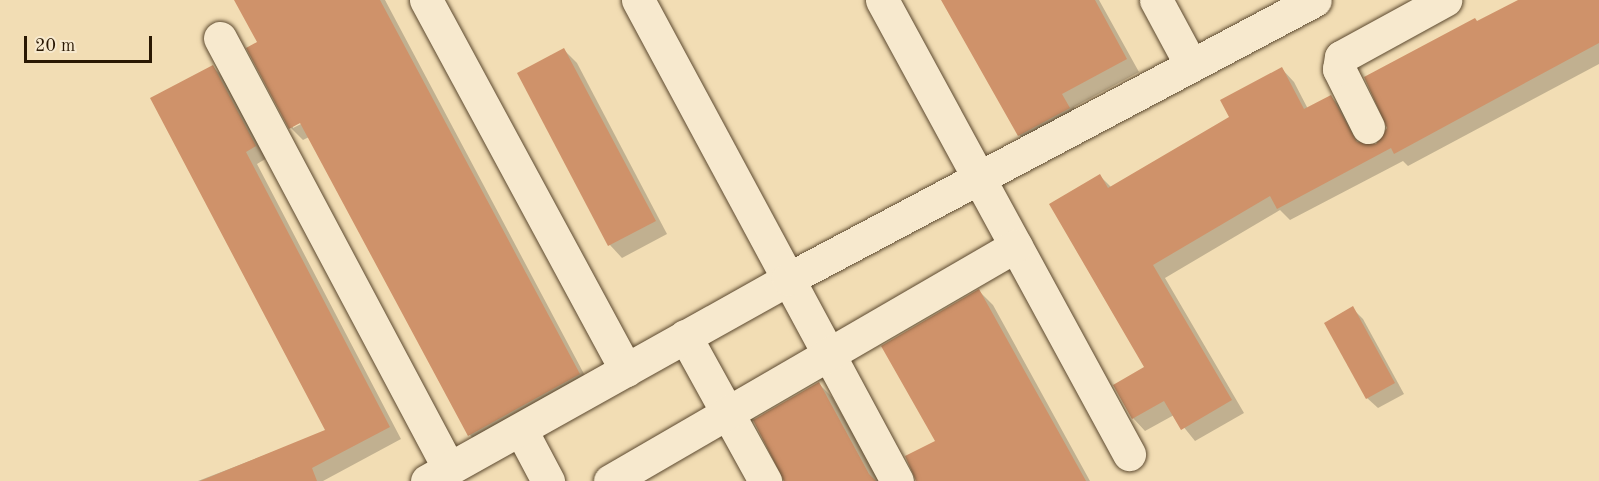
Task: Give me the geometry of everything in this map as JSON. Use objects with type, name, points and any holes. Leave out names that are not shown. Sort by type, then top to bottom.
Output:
[{"type":"street","points":[[426,0],[626,370]]},
{"type":"street","points":[[638,0],[897,481]]},
{"type":"street","points":[[882,0],[1129,454]]},
{"type":"street","points":[[1156,0],[1191,65]]},
{"type":"street","points":[[220,38],[438,475],[788,279],[1315,0]]},
{"type":"street","points":[[1368,128],[1339,69],[1341,57],[1350,48],[1445,0]]},
{"type":"street","points":[[610,481],[1016,246]]},
{"type":"street","points":[[685,336],[765,481]]},
{"type":"street","points":[[521,430],[548,481]]},
{"type":"building","points":[[234,0],[380,0],[580,374],[468,436],[300,123],[289,129],[246,48],[257,42]]},
{"type":"building","points":[[941,0],[1095,0],[1127,59],[1062,94],[1070,108],[1018,136]]},
{"type":"building","points":[[1518,0],[1599,0],[1599,43],[1394,154],[1391,148],[1277,209],[1270,196],[1153,265],[1232,400],[1181,430],[1164,401],[1132,419],[1113,385],[1144,367],[1049,204],[1100,174],[1108,188],[1229,117],[1220,100],[1282,67],[1304,109],[1331,95],[1357,142],[1376,144],[1387,128],[1364,77],[1475,18],[1477,21]]},
{"type":"building","points":[[564,48],[656,221],[608,246],[517,73]]},
{"type":"building","points":[[213,65],[256,146],[246,152],[390,427],[312,468],[317,481],[200,481],[325,430],[150,98]]},
{"type":"building","points":[[979,289],[1086,481],[916,481],[905,456],[935,441],[881,346]]},
{"type":"building","points":[[1353,306],[1395,383],[1366,399],[1324,323]]},
{"type":"building","points":[[819,382],[869,474],[876,481],[784,481],[753,420]]}]
